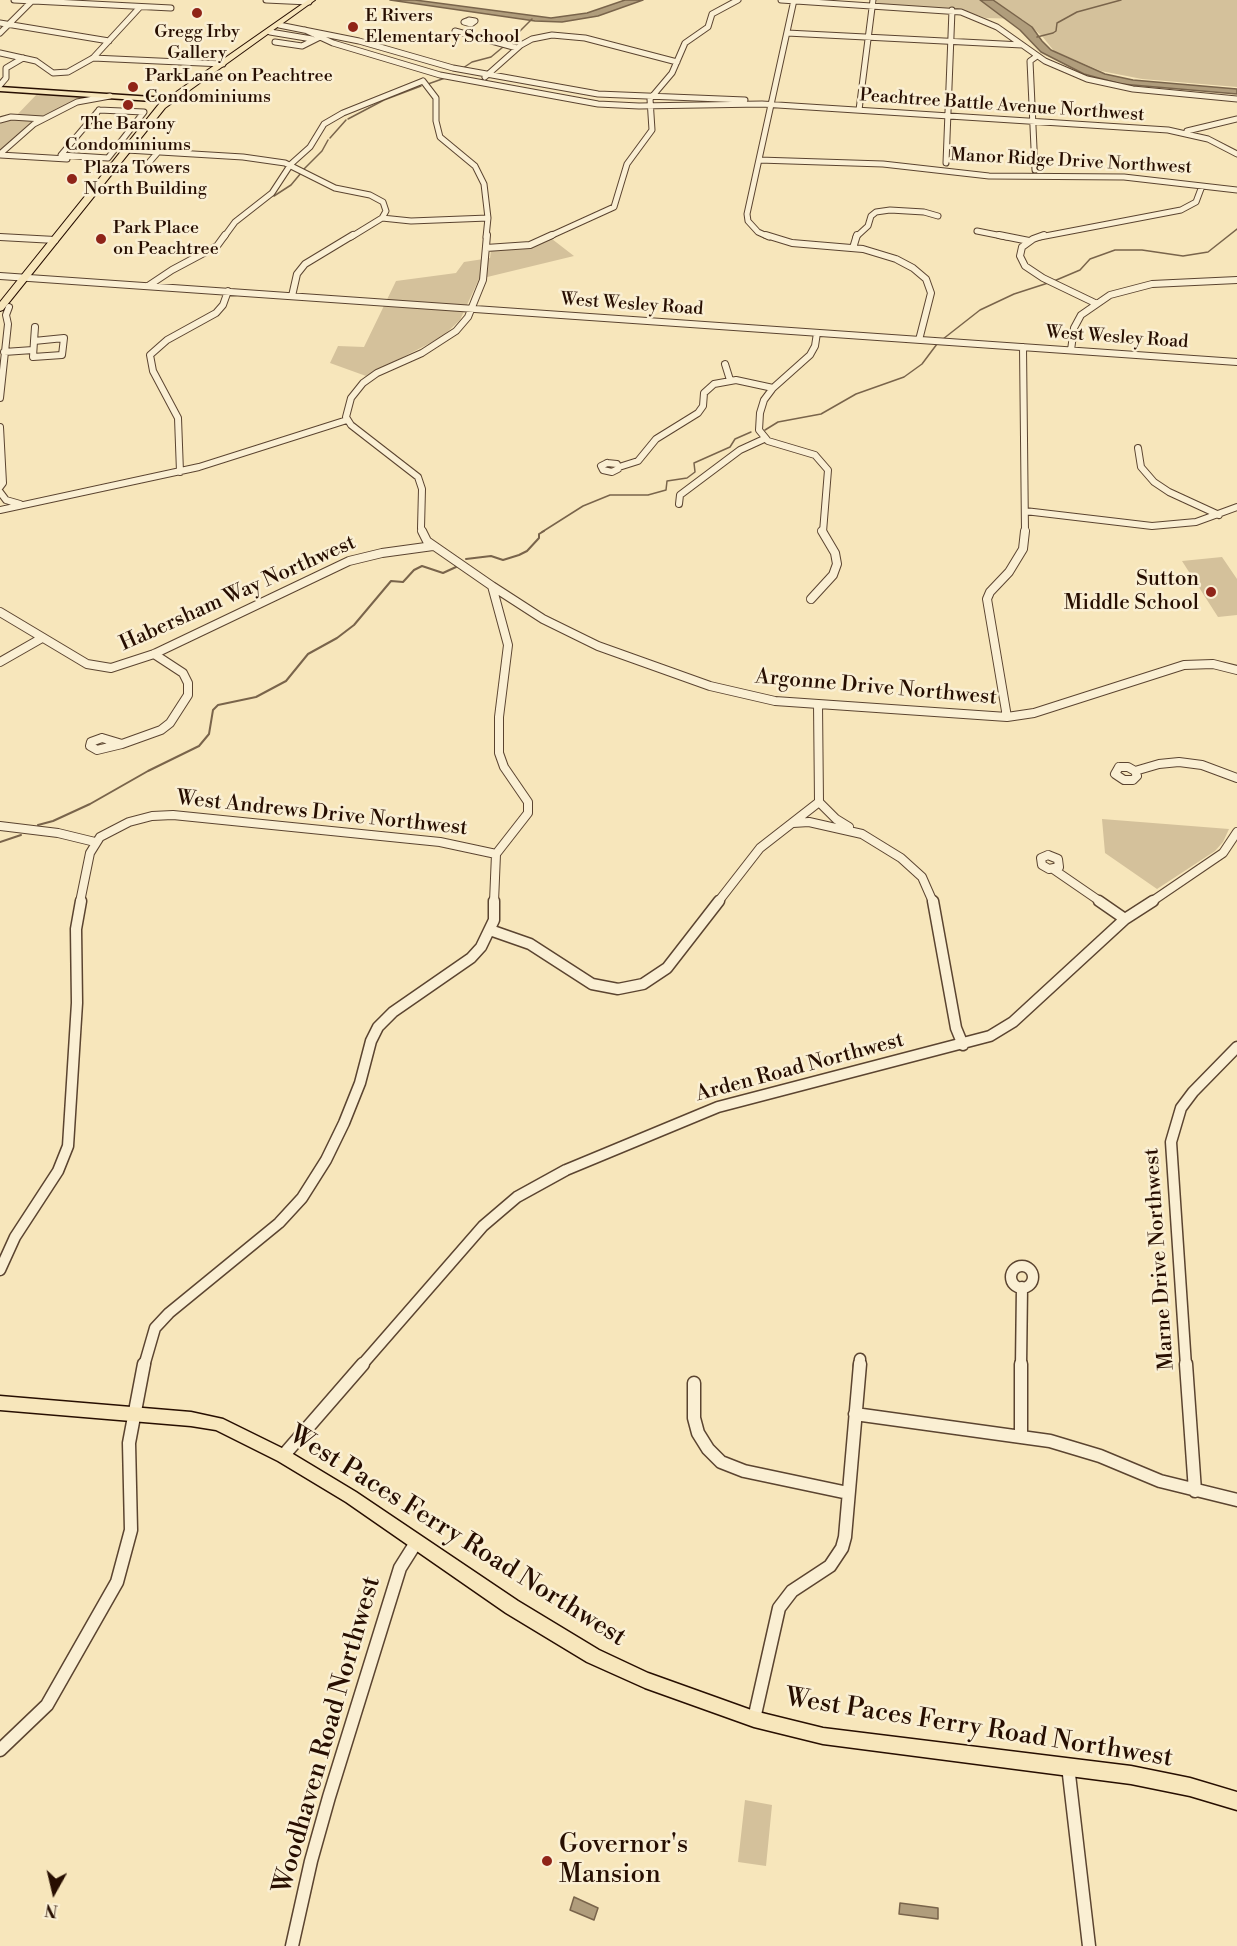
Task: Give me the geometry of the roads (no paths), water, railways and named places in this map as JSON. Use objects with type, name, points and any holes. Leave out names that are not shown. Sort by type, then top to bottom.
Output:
[{"type":"highway","points":[[7,303],[168,100],[279,26],[310,1]]},
{"type":"main road","points":[[0,87],[168,100]]},
{"type":"main road","name":"West Paces Ferry Road Northwest","points":[[0,1403],[191,1419],[218,1424],[283,1456],[593,1656],[645,1680],[754,1719],[823,1736],[1068,1766],[1173,1783],[1237,1801]]},
{"type":"street","points":[[14,0],[171,8]]},
{"type":"street","points":[[266,0],[310,1]]},
{"type":"street","points":[[486,249],[530,245],[610,210],[616,203],[628,162],[652,130],[651,97],[672,73],[685,43],[708,27],[712,14],[738,0]]},
{"type":"street","points":[[781,0],[873,3],[952,10],[990,23],[1036,56],[1076,75],[1143,91],[1237,99]]},
{"type":"street","points":[[794,0],[747,215],[752,227],[765,236],[785,242],[853,248],[896,259],[913,268],[926,279],[930,287],[931,298],[919,340]]},
{"type":"street","points":[[0,33],[32,1]]},
{"type":"street","points":[[858,110],[873,3]]},
{"type":"street","points":[[0,53],[36,61],[50,72],[58,74],[73,70],[93,58],[140,6]]},
{"type":"street","points":[[946,164],[952,10]]},
{"type":"street","name":"Peachtree Battle Avenue Northwest","points":[[290,17],[291,24],[320,37],[428,72],[479,83],[598,104],[651,106],[762,104]]},
{"type":"street","points":[[0,23],[109,41]]},
{"type":"street","points":[[466,23],[455,31],[517,48]]},
{"type":"street","name":"Peachtree Battle Avenue Northwest","points":[[279,26],[359,41],[488,75],[605,95],[718,98],[771,105],[1182,132],[1218,143],[1237,154]]},
{"type":"street","points":[[270,32],[312,39]]},
{"type":"street","points":[[787,33],[1022,45]]},
{"type":"street","points":[[479,83],[517,48],[538,37],[570,35],[657,55],[677,62]]},
{"type":"street","points":[[275,42],[302,46],[320,37]]},
{"type":"street","points":[[1035,170],[1030,61],[1036,56]]},
{"type":"street","points":[[0,87],[6,78],[6,68],[23,58]]},
{"type":"street","points":[[93,58],[223,64]]},
{"type":"street","points":[[148,286],[172,270],[217,246],[235,222],[272,193],[291,164],[310,147],[320,128],[330,119],[423,81],[432,62]]},
{"type":"street","points":[[423,81],[436,98],[436,121],[440,137],[465,156],[482,178],[488,218],[483,280],[472,309],[463,323],[447,338],[422,353],[377,373],[363,383],[351,398],[346,413],[347,420],[418,477],[422,489],[421,528],[433,546]]},
{"type":"street","points":[[0,155],[25,130],[43,119],[77,102],[110,96]]},
{"type":"street","points":[[99,110],[144,112],[137,119],[108,158],[70,158],[61,155],[99,110]]},
{"type":"street","points":[[0,120],[11,117],[43,119]]},
{"type":"street","points":[[137,119],[151,119]]},
{"type":"street","points":[[1182,132],[1237,119]]},
{"type":"street","points":[[128,150],[243,157],[291,164],[335,188],[379,199],[386,208],[382,218]]},
{"type":"street","points":[[145,167],[159,151]]},
{"type":"street","points":[[0,155],[117,162]]},
{"type":"street","name":"Manor Ridge Drive Northwest","points":[[759,160],[870,163],[989,176],[1124,177],[1237,190]]},
{"type":"street","points":[[934,169],[946,164]]},
{"type":"street","points":[[946,164],[963,173]]},
{"type":"street","points":[[1024,176],[1035,170],[1048,175]]},
{"type":"street","points":[[977,231],[1029,241],[1048,234],[1181,210],[1196,201],[1202,186]]},
{"type":"street","points":[[853,248],[857,236],[868,226],[871,216],[876,212],[885,210],[924,212],[938,216]]},
{"type":"street","points":[[292,296],[297,274],[305,264],[382,218],[411,221],[488,218]]},
{"type":"street","points":[[0,237],[55,240]]},
{"type":"street","points":[[1029,241],[1020,253],[1025,267],[1042,278],[1095,303]]},
{"type":"street","name":"West Wesley Road","points":[[0,276],[1237,362]]},
{"type":"street","points":[[1071,350],[1072,334],[1084,311],[1119,291],[1152,284],[1237,280]]},
{"type":"street","points":[[180,472],[178,418],[153,371],[150,356],[167,340],[216,313],[223,305],[228,291]]},
{"type":"street","points":[[0,398],[10,315],[7,303]]},
{"type":"street","points":[[0,315],[8,317]]},
{"type":"street","points":[[31,368],[35,327]]},
{"type":"street","points":[[764,439],[759,430],[760,413],[764,400],[773,388],[810,355],[815,346],[817,333]]},
{"type":"street","points":[[33,357],[62,355],[64,338],[34,341]]},
{"type":"street","points":[[1007,717],[987,599],[990,592],[1009,572],[1023,549],[1025,511],[1023,347]]},
{"type":"street","points":[[4,352],[33,350]]},
{"type":"street","points":[[725,364],[730,380]]},
{"type":"street","points":[[619,467],[638,460],[656,440],[672,427],[698,413],[703,406],[704,393],[709,387],[730,380],[773,388]]},
{"type":"street","points":[[0,506],[17,506],[180,472],[225,460],[347,420]]},
{"type":"street","points":[[0,427],[3,478],[0,489],[9,501],[17,506]]},
{"type":"street","points":[[679,504],[680,495],[740,450],[764,439],[811,453],[820,459],[828,470],[822,530],[835,553],[837,564],[833,575],[811,599]]},
{"type":"street","points":[[1138,448],[1141,467],[1154,482],[1169,492],[1219,515]]},
{"type":"street","points":[[1025,511],[1152,526],[1188,523],[1219,515],[1237,507]]},
{"type":"street","name":"Argonne Drive Northwest","points":[[433,546],[520,605],[566,631],[647,665],[737,694],[775,701],[1007,717],[1034,713],[1184,665],[1213,664],[1237,670]]},
{"type":"street","name":"Habersham Way Northwest","points":[[0,612],[87,664],[99,668],[122,666],[154,654],[349,561],[382,553],[433,546]]},
{"type":"street","points":[[0,1750],[17,1736],[46,1705],[117,1582],[126,1555],[130,1530],[128,1462],[135,1414],[148,1346],[155,1328],[169,1313],[292,1211],[326,1160],[344,1123],[360,1083],[371,1041],[378,1027],[393,1012],[471,958],[490,930],[495,909],[494,864],[496,854],[525,818],[529,807],[525,795],[504,767],[499,753],[498,717],[508,645],[492,586]]},
{"type":"street","points":[[0,662],[42,638]]},
{"type":"street","points":[[122,744],[165,728],[188,694],[188,683],[183,673],[154,654]]},
{"type":"street","points":[[818,704],[819,802],[836,819],[901,858],[929,887],[956,1028],[963,1045]]},
{"type":"street","points":[[1135,771],[1159,764],[1186,763],[1212,768],[1237,778]]},
{"type":"street","points":[[490,930],[530,944],[579,978],[592,984],[618,988],[643,984],[666,968],[760,848],[819,802]]},
{"type":"street","name":"West Andrews Drive Northwest","points":[[95,842],[105,833],[129,822],[152,816],[173,815],[440,842],[496,854]]},
{"type":"street","points":[[792,823],[809,822],[862,834]]},
{"type":"street","points":[[0,826],[58,833],[95,842],[86,867],[76,929],[77,1003],[68,1146],[58,1171],[15,1237],[0,1270]]},
{"type":"street","name":"Arden Road Northwest","points":[[283,1456],[483,1226],[530,1188],[613,1149],[718,1107],[963,1045],[990,1036],[1013,1022],[1125,919],[1204,868],[1223,853],[1237,832]]},
{"type":"street","points":[[1053,869],[1125,919]]},
{"type":"street","name":"Marne Drive Northwest","points":[[1195,1491],[1171,1142],[1181,1108],[1193,1092],[1237,1047]]},
{"type":"street","points":[[1021,1437],[1022,1287]]},
{"type":"street","points":[[754,1719],[779,1608],[792,1591],[822,1573],[837,1557],[845,1537],[860,1359]]},
{"type":"street","points":[[694,1383],[694,1418],[698,1433],[708,1449],[722,1462],[744,1472],[849,1494]]},
{"type":"street","points":[[855,1414],[1021,1437],[1078,1448],[1160,1481],[1237,1500]]},
{"type":"street","name":"Woodhaven Road Northwest","points":[[292,1946],[311,1861],[331,1789],[400,1568],[417,1541]]},
{"type":"street","points":[[1068,1766],[1089,1946]]},
{"type":"waterway","points":[[1037,37],[1053,33],[1056,31],[1057,23],[1077,12],[1121,0]]},
{"type":"waterway","points":[[506,45],[532,19]]},
{"type":"waterway","points":[[463,68],[472,62],[491,57],[503,47]]},
{"type":"waterway","points":[[428,84],[445,78]]},
{"type":"waterway","points":[[348,119],[384,100],[421,86]]},
{"type":"waterway","points":[[330,138],[346,120]]},
{"type":"waterway","points":[[304,169],[322,151],[328,140]]},
{"type":"waterway","points":[[274,196],[291,185],[301,173]]},
{"type":"waterway","points":[[1054,281],[1080,270],[1090,259],[1115,250],[1142,250],[1183,256],[1208,252],[1237,229]]},
{"type":"waterway","points":[[943,339],[980,310],[1014,294],[1048,283]]},
{"type":"waterway","points":[[765,430],[778,422],[821,414],[856,394],[904,377],[922,364],[937,344]]},
{"type":"waterway","points":[[542,532],[583,506],[610,495],[648,495],[666,490],[667,481],[687,478],[695,472],[694,463],[730,447],[735,439],[751,432]]},
{"type":"waterway","points":[[466,559],[491,556],[503,560],[519,555],[527,551],[539,538],[539,534],[544,531]]},
{"type":"waterway","points":[[38,825],[53,821],[90,804],[148,771],[199,746],[209,734],[213,710],[218,705],[256,697],[286,681],[308,654],[337,638],[354,625],[391,581],[403,582],[414,570],[422,566],[443,573],[456,567]]},
{"type":"waterway","points":[[0,842],[21,835]]},
{"type":"place","name":"Gregg Irby Gallery","points":[[197,13]]},
{"type":"place","name":"E Rivers Elementary School","points":[[353,27]]},
{"type":"place","name":"ParkLane on Peachtree Condominiums","points":[[133,87]]},
{"type":"place","name":"The Barony Condominiums","points":[[128,105]]},
{"type":"place","name":"Plaza Towers North Building","points":[[72,179]]},
{"type":"place","name":"Park Place on Peachtree","points":[[101,239]]},
{"type":"place","name":"Sutton Middle School","points":[[1211,592]]},
{"type":"place","name":"Governor's Mansion","points":[[547,1861]]}]
